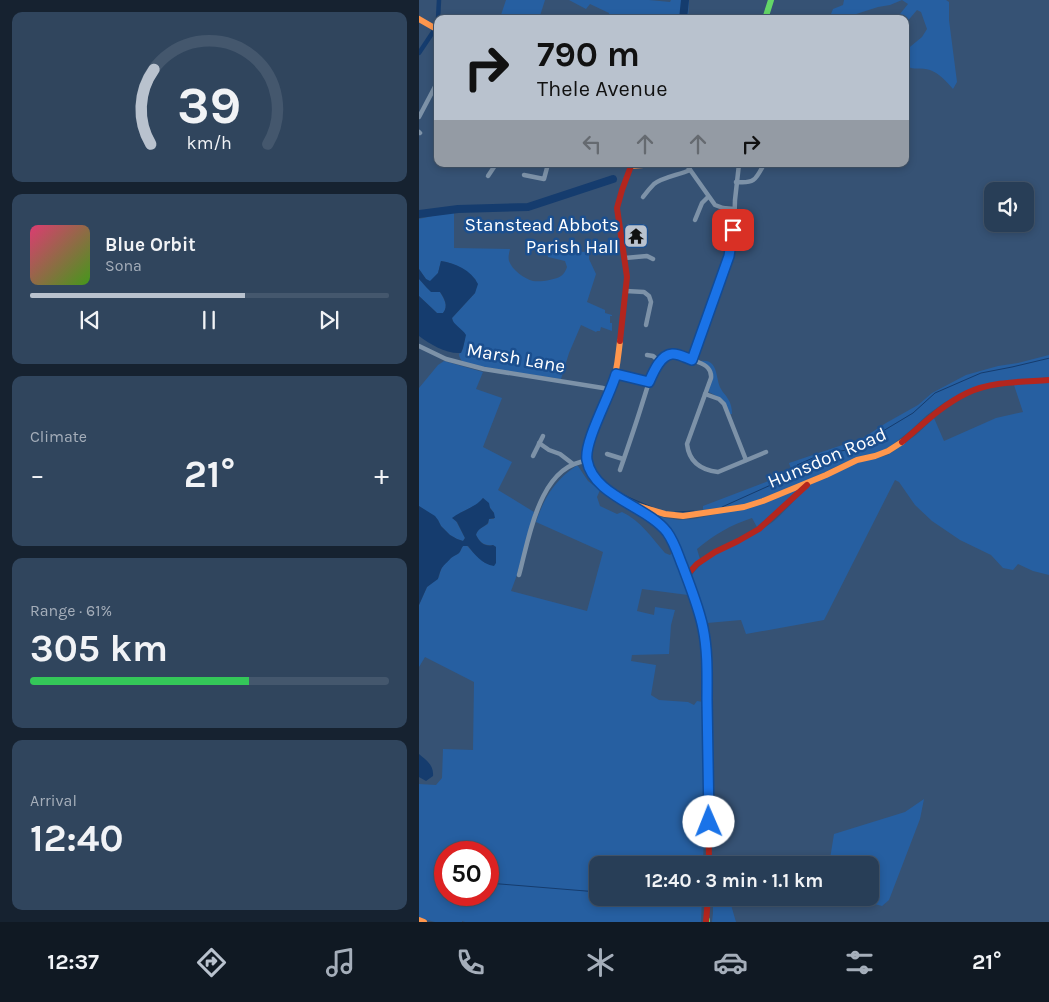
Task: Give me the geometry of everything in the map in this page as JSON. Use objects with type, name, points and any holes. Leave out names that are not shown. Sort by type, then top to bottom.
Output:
[{"type":"main road","points":[[766,15],[771,0]]},
{"type":"main road","points":[[419,19],[434,28]]},
{"type":"main road","points":[[629,167],[617,208],[627,277],[616,374],[611,391],[589,442],[587,461],[592,473],[609,491],[632,505],[661,526],[667,533],[674,544],[702,624],[707,657],[709,856]]},
{"type":"main road","name":"Hunsdon Road","points":[[632,505],[665,514],[689,516],[744,507],[826,475],[857,460],[888,451],[944,407],[967,393],[990,386],[1015,382],[1049,380]]},
{"type":"main road","points":[[686,576],[697,564],[715,552],[759,529],[809,482]]},
{"type":"main road","points":[[707,921],[708,906]]},
{"type":"main road","points":[[419,920],[424,922]]},
{"type":"street","points":[[419,117],[434,89]]},
{"type":"street","points":[[488,176],[494,167]]},
{"type":"street","points":[[524,175],[544,179],[547,167]]},
{"type":"street","points":[[688,167],[713,204],[718,207],[734,209]]},
{"type":"street","points":[[692,360],[729,256],[738,167]]},
{"type":"street","points":[[736,182],[747,183],[753,181],[762,167]]},
{"type":"street","points":[[643,197],[656,183],[690,170]]},
{"type":"street","points":[[695,220],[702,203],[708,197]]},
{"type":"street","points":[[625,258],[647,256],[653,259]]},
{"type":"street","points":[[625,291],[644,292],[649,296],[651,302],[646,325]]},
{"type":"street","name":"Marsh Lane","points":[[419,346],[446,359],[484,370],[603,388],[611,391]]},
{"type":"street","points":[[619,470],[649,382],[660,362],[665,356],[672,354],[705,365],[711,374],[687,441],[687,449],[694,462],[699,466],[718,472],[727,470],[766,452]]},
{"type":"street","points":[[647,355],[653,356],[660,362]]},
{"type":"street","points":[[616,374],[649,382]]},
{"type":"street","points":[[705,394],[719,399],[724,404],[746,460]]},
{"type":"street","points":[[533,456],[543,436]]},
{"type":"street","points":[[539,444],[560,454],[573,464]]},
{"type":"street","points":[[607,454],[623,459]]},
{"type":"street","points":[[519,575],[532,521],[541,500],[556,478],[573,464],[587,461]]},
{"type":"shaded area","points":[[506,0],[545,0],[540,15],[501,15]]},
{"type":"shaded area","points":[[569,0],[649,0],[670,2],[671,0],[689,0],[688,15],[609,15],[609,13],[590,4],[586,9]]},
{"type":"shaded area","points":[[844,0],[902,0],[853,15],[831,15],[833,9],[843,5]]},
{"type":"shaded area","points":[[902,0],[946,0],[949,2],[949,20],[957,82],[953,89],[933,71],[909,67],[909,48],[922,37],[927,29],[921,12],[917,10],[909,19],[909,15],[899,15],[908,4]]},
{"type":"shaded area","points":[[454,211],[454,248],[510,249],[509,260],[513,268],[533,281],[555,279],[562,275],[567,267],[565,261],[548,257],[547,251],[589,252],[589,259],[596,274],[587,302],[612,315],[610,316],[610,323],[612,323],[612,331],[601,327],[600,331],[596,332],[581,325],[569,353],[561,379],[478,366],[462,361],[459,354],[462,351],[465,339],[452,318],[475,293],[476,280],[451,263],[441,261],[438,273],[430,282],[419,269],[419,219]]},
{"type":"shaded area","points":[[441,261],[452,263],[462,268],[478,284],[475,293],[452,318],[454,323],[466,335],[461,353],[444,350],[419,336],[419,296],[437,313],[443,313],[446,305],[440,292],[431,292],[419,279],[419,269],[426,279],[430,281],[438,273]]},
{"type":"shaded area","points":[[419,279],[430,290],[440,292],[446,305],[443,313],[437,313],[419,296]]},
{"type":"shaded area","points":[[1049,355],[1049,377],[971,389],[945,402],[882,451],[846,462],[804,482],[743,505],[703,510],[703,506],[792,472],[789,463],[863,438],[918,405],[932,393],[966,375]]},
{"type":"shaded area","points":[[444,361],[483,372],[476,389],[502,398],[483,447],[512,462],[498,490],[534,512],[511,591],[587,611],[603,552],[536,522],[543,505],[556,484],[576,466],[578,466],[588,481],[600,490],[597,497],[600,506],[617,514],[622,512],[628,515],[645,530],[665,553],[670,555],[673,552],[688,595],[642,589],[637,611],[654,615],[655,607],[675,610],[671,625],[669,654],[632,655],[631,661],[656,665],[651,695],[659,700],[688,702],[694,705],[697,701],[703,702],[703,856],[589,856],[589,906],[702,906],[701,922],[435,922],[419,918],[419,784],[436,785],[442,778],[443,749],[473,750],[474,682],[425,657],[419,667],[419,605],[427,587],[439,577],[443,566],[459,553],[463,546],[467,546],[485,563],[496,563],[496,547],[483,543],[476,535],[479,530],[488,524],[489,519],[494,519],[494,513],[483,498],[478,504],[460,513],[456,521],[465,538],[463,541],[450,535],[438,520],[419,506],[419,388],[438,365]]},
{"type":"shaded area","points":[[700,361],[706,361],[713,366],[719,385],[730,402],[732,414],[730,414],[722,399],[709,392],[708,389],[713,377]]},
{"type":"shaded area","points":[[1049,382],[1049,575],[1033,571],[1018,564],[1013,570],[1003,568],[991,555],[960,540],[932,521],[915,505],[899,482],[895,480],[824,620],[746,634],[741,620],[707,623],[690,580],[695,571],[714,555],[774,521],[816,481],[853,464],[888,455],[916,435],[934,418],[944,441],[996,418],[1023,412],[1014,385]]},
{"type":"shaded area","points":[[801,487],[757,527],[752,518],[723,531],[697,549],[700,559],[687,573],[679,549],[645,511],[665,518],[679,520],[694,519],[717,514]]},
{"type":"shaded area","points":[[483,498],[489,503],[495,518],[489,519],[488,523],[476,535],[483,544],[496,547],[496,563],[494,566],[482,561],[468,546],[463,546],[459,553],[451,558],[443,567],[438,579],[427,587],[419,605],[419,506],[435,516],[450,535],[463,541],[465,538],[457,522],[452,518]]},
{"type":"shaded area","points":[[419,754],[429,763],[433,772],[433,776],[426,781],[419,777]]},
{"type":"shaded area","points":[[924,799],[920,819],[889,900],[882,906],[879,905],[879,856],[830,856],[834,834],[905,812]]},
{"type":"shaded area","points":[[713,906],[731,906],[736,922],[712,922]]},
{"type":"waterway","points":[[438,15],[439,0]]},
{"type":"waterway","points":[[683,15],[685,0]]},
{"type":"waterway","points":[[419,53],[434,30]]},
{"type":"waterway","points":[[419,214],[458,209],[528,207],[613,179]]},
{"type":"waterway","points":[[722,507],[798,475],[797,465],[822,454],[853,449],[913,413],[935,393],[981,373],[1050,358]]},
{"type":"waterway","points":[[591,452],[597,473],[604,481],[622,494],[652,507]]},
{"type":"waterway","points":[[675,512],[694,511]]},
{"type":"waterway","points":[[499,884],[589,891]]},
{"type":"traffic: fast","points":[[766,15],[771,0]]},
{"type":"traffic: slow","points":[[419,19],[434,28]]},
{"type":"traffic: slow","points":[[620,341],[613,384],[589,443],[588,464],[597,480],[605,487],[657,522],[671,541],[681,563]]},
{"type":"traffic: slow","points":[[638,506],[665,514],[683,516],[744,507],[826,475],[857,460],[888,451],[902,442]]},
{"type":"traffic: slow","points":[[419,920],[424,922]]},
{"type":"traffic: jam","points":[[620,341],[627,277],[617,208],[631,167]]},
{"type":"traffic: jam","points":[[902,442],[941,409],[967,393],[997,384],[1050,380]]},
{"type":"traffic: jam","points":[[686,576],[697,564],[715,552],[759,529],[807,485]]},
{"type":"traffic: jam","points":[[681,563],[702,624],[707,657],[709,856]]},
{"type":"traffic: jam","points":[[706,922],[707,906]]},
{"type":"place","name":"Stanstead Abbots Parish Hall","points":[[636,236]]},
{"type":"route","points":[[709,822],[707,657],[702,624],[674,544],[667,533],[657,522],[609,491],[590,469],[587,454],[589,442],[611,391],[616,374],[649,382],[664,357],[674,354],[692,360],[729,256],[733,230]]}]
